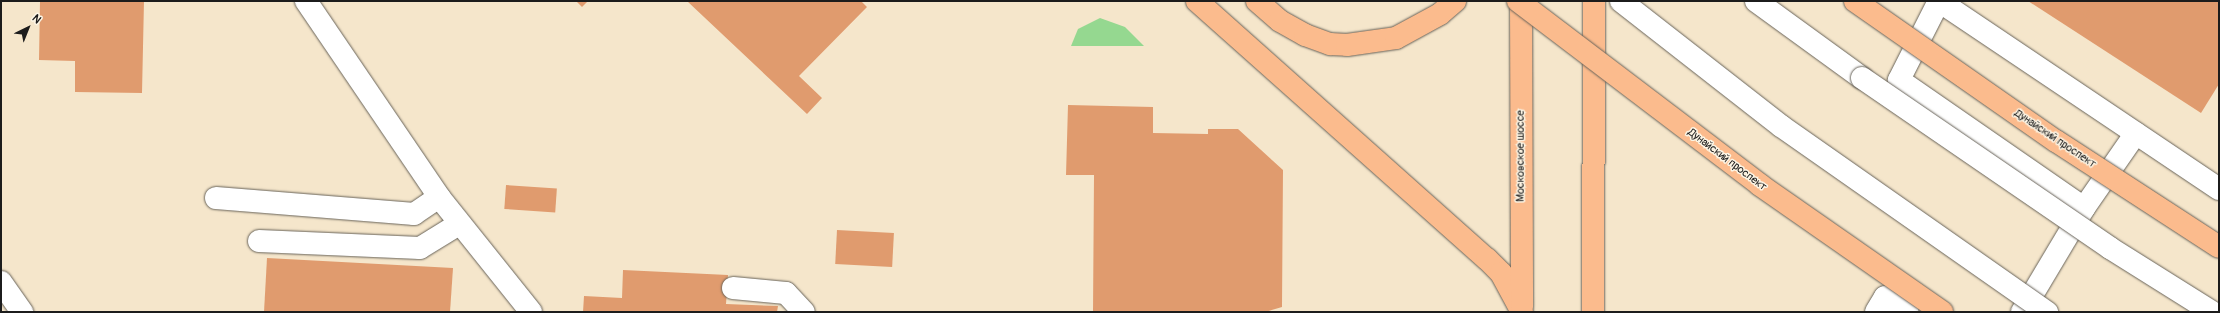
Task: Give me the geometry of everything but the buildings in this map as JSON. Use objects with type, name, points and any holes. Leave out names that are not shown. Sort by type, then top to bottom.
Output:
[{"type":"main road","points":[[1196,1],[1487,259],[1501,273],[1522,312]]},
{"type":"main road","points":[[1257,1],[1280,21],[1305,35],[1330,44],[1347,45],[1396,38],[1428,22],[1455,1]]},
{"type":"main road","name":"Дунайский проспект","points":[[1518,1],[1760,185],[1942,312]]},
{"type":"main road","name":"Московское шоссе","points":[[1521,1],[1522,312]]},
{"type":"main road","points":[[1593,312],[1594,1]]},
{"type":"main road","name":"Дунайский проспект","points":[[1855,1],[2056,141],[2219,247]]},
{"type":"street","points":[[306,1],[439,197],[459,224],[531,312]]},
{"type":"street","points":[[1621,1],[1781,126],[2047,312]]},
{"type":"street","points":[[1756,1],[1940,132],[2212,312]]},
{"type":"street","points":[[2084,208],[1899,80],[1939,1],[1963,8],[2136,133],[2218,187]]},
{"type":"street","points":[[2022,312],[2084,208],[2136,133]]},
{"type":"street","points":[[216,198],[414,214],[439,197]]},
{"type":"street","points":[[259,241],[420,248],[459,224]]},
{"type":"street","points":[[1,282],[22,312]]},
{"type":"street","points":[[733,288],[786,294],[804,312]]},
{"type":"street","points":[[1876,312],[1884,297],[1908,312]]},
{"type":"green space","points":[[1100,18],[1125,27],[1144,46],[1071,46],[1078,29]]}]
